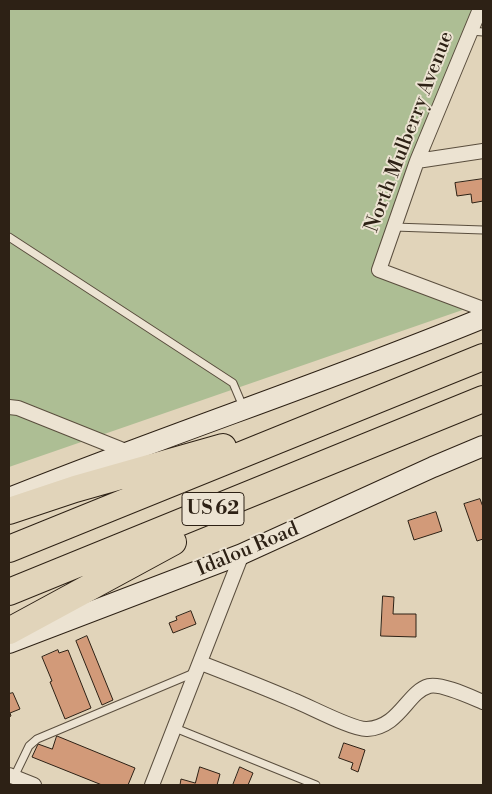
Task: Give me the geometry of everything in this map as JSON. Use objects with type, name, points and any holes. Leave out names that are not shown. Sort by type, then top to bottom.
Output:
[{"type":"highway","name":"US 62","points":[[9,550],[483,356]]},
{"type":"highway","name":"US 62","points":[[9,592],[483,399]]},
{"type":"highway","points":[[9,511],[75,489],[363,406]]},
{"type":"highway","points":[[9,631],[188,534],[241,510],[359,462],[416,427]]},
{"type":"street","name":"North Mulberry Avenue","points":[[480,9],[477,31],[417,161],[379,270],[483,308]]},
{"type":"street","points":[[417,161],[483,151]]},
{"type":"street","points":[[9,498],[401,351],[483,318]]},
{"type":"street","points":[[9,407],[18,408],[128,452]]},
{"type":"street","name":"Idalou Road","points":[[9,643],[242,554],[483,446]]},
{"type":"street","points":[[152,785],[242,554]]},
{"type":"street","points":[[199,668],[293,699],[354,726],[367,729],[383,724],[398,716],[417,693],[429,686],[439,686],[483,702]]},
{"type":"street","points":[[11,776],[34,785]]},
{"type":"lane","points":[[394,226],[483,230]]},
{"type":"lane","points":[[9,237],[232,383],[244,409]]},
{"type":"lane","points":[[11,776],[29,746],[37,739],[199,668]]},
{"type":"lane","points":[[175,728],[316,785]]},
{"type":"green space","points":[[9,9],[474,9],[379,270],[474,306],[9,467]]},
{"type":"building","points":[[483,179],[483,201],[472,203],[471,194],[457,196],[455,183]]},
{"type":"building","points":[[480,499],[483,507],[483,539],[477,541],[464,504]]},
{"type":"building","points":[[436,512],[442,531],[414,540],[408,521]]},
{"type":"building","points":[[383,596],[394,597],[393,614],[416,614],[416,637],[381,636]]},
{"type":"building","points":[[191,611],[196,624],[173,633],[169,623],[177,620],[176,617]]},
{"type":"building","points":[[87,636],[113,700],[102,705],[76,641]]},
{"type":"building","points":[[58,650],[59,653],[68,650],[91,708],[65,719],[42,657]]},
{"type":"building","points":[[13,693],[20,709],[10,713],[11,716],[9,717],[9,694]]},
{"type":"building","points":[[57,736],[135,768],[128,785],[102,785],[32,757],[38,744],[52,749]]},
{"type":"building","points":[[344,743],[365,750],[358,772],[351,769],[353,763],[339,758]]},
{"type":"building","points":[[200,767],[220,774],[217,785],[180,785],[181,779],[195,783]]},
{"type":"building","points":[[240,767],[253,773],[248,785],[233,785]]}]
